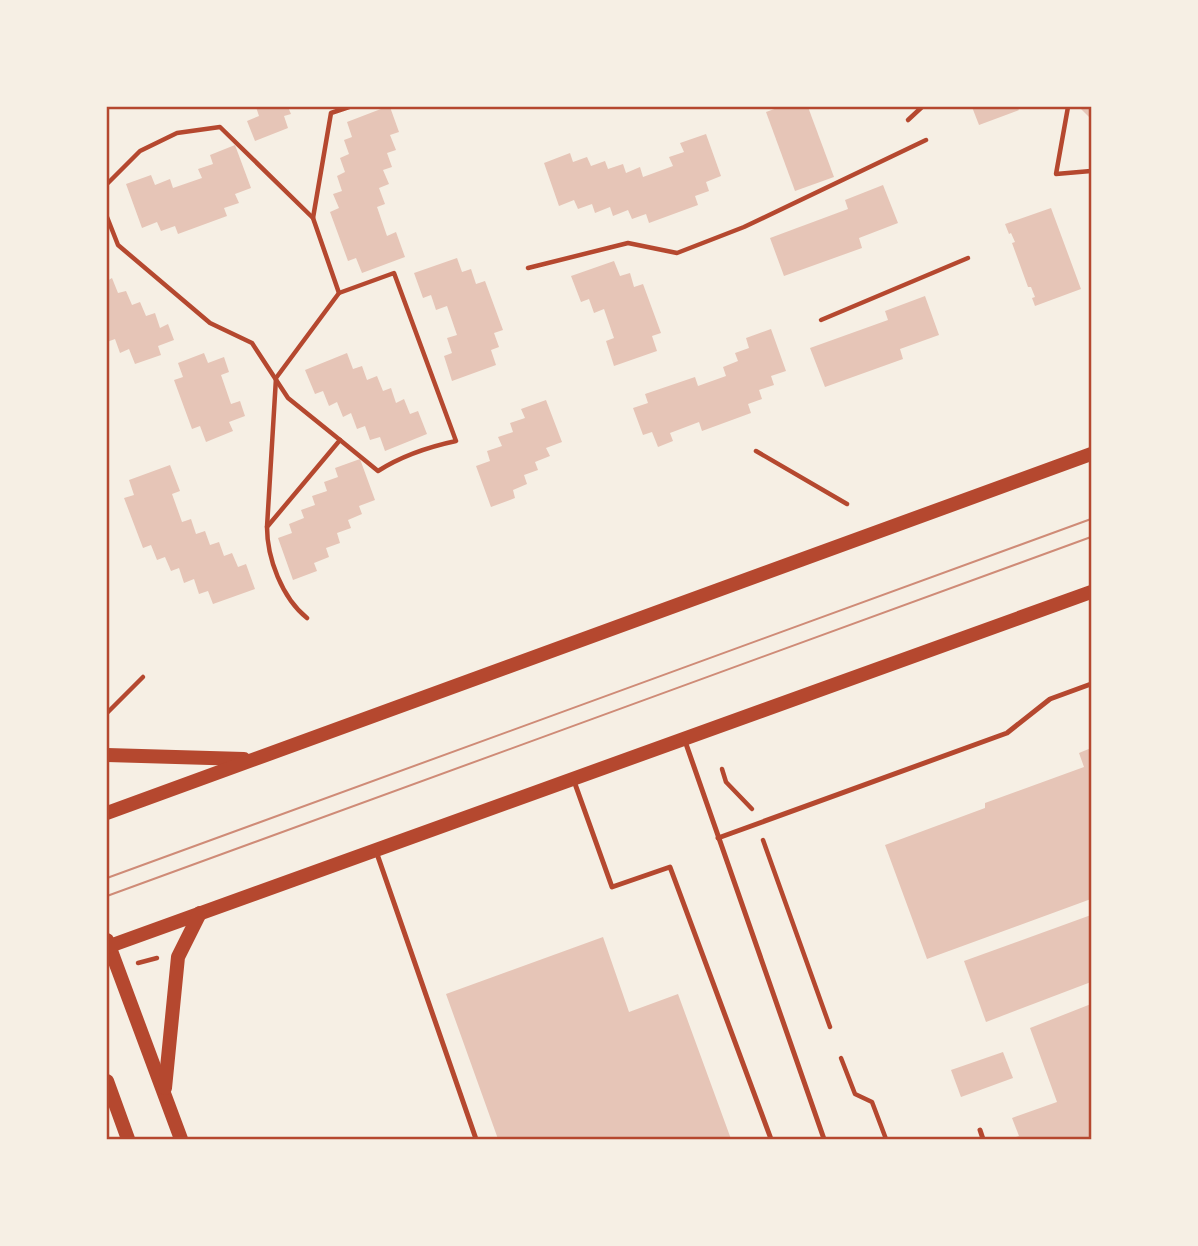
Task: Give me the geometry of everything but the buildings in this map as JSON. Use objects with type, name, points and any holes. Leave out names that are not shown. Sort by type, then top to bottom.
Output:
[{"type":"main road","points":[[107,813],[1091,454]]},
{"type":"main road","points":[[181,1139],[108,944],[1091,592]]},
{"type":"main road","points":[[107,755],[252,760]]},
{"type":"main road","points":[[164,1093],[178,957],[200,913]]},
{"type":"main road","points":[[107,1080],[128,1139]]},
{"type":"lane","points":[[719,838],[1007,733],[1049,699],[1091,684]]},
{"type":"lane","points":[[683,738],[824,1139]]},
{"type":"lane","points":[[573,778],[612,887],[670,867],[771,1139]]},
{"type":"lane","points":[[376,849],[477,1139]]},
{"type":"lane","points":[[980,1130],[983,1139]]},
{"type":"path","points":[[313,218],[332,107]]},
{"type":"path","points":[[331,113],[349,107]]},
{"type":"path","points":[[908,120],[922,107]]},
{"type":"path","points":[[1068,107],[1056,174],[1091,171]]},
{"type":"path","points":[[107,184],[140,151],[177,134],[220,127],[313,218],[339,293]]},
{"type":"path","points":[[528,268],[628,243],[677,253],[744,227],[926,140]]},
{"type":"path","points":[[107,218],[118,245],[210,323],[252,342],[276,378],[288,398],[378,471],[399,458],[456,441],[394,273],[339,293],[276,378],[267,543],[284,591],[296,609],[307,618]]},
{"type":"path","points":[[821,320],[968,258]]},
{"type":"path","points":[[267,527],[340,440]]},
{"type":"path","points":[[756,451],[847,504]]},
{"type":"path","points":[[107,713],[143,677]]},
{"type":"path","points":[[722,769],[726,782],[752,810]]},
{"type":"path","points":[[762,840],[830,1027]]},
{"type":"path","points":[[138,963],[151,959]]},
{"type":"path","points":[[841,1058],[855,1094],[872,1102],[886,1139]]},
{"type":"tram line","points":[[107,878],[1091,519]]},
{"type":"tram line","points":[[107,896],[1091,537]]}]
